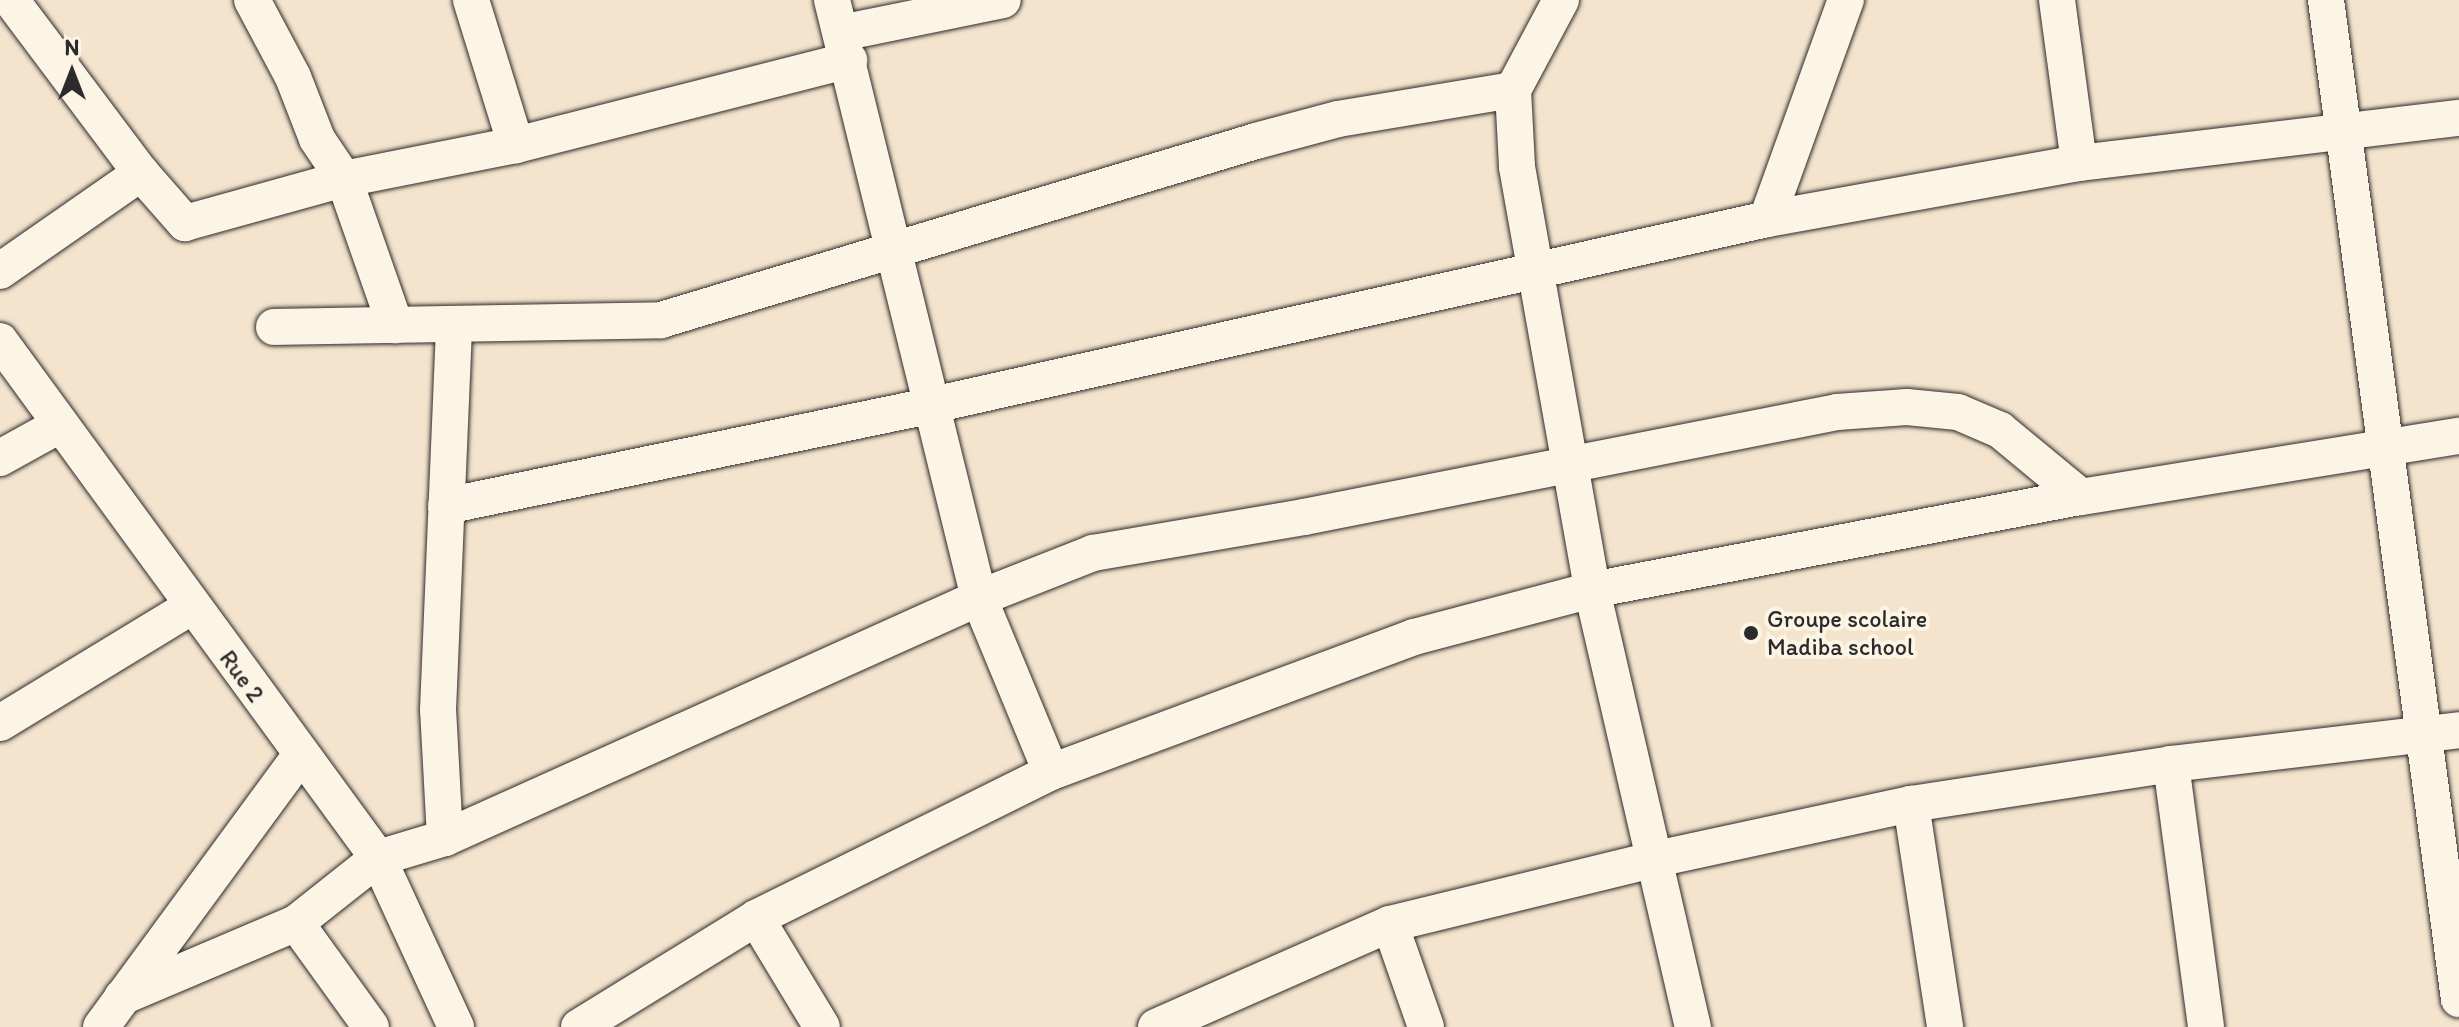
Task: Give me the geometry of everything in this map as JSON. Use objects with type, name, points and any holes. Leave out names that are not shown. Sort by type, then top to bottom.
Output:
[{"type":"street","points":[[252,0],[293,77],[317,139],[344,179],[395,325]]},
{"type":"street","points":[[471,0],[516,145]]},
{"type":"street","points":[[13,7],[141,173],[185,223],[344,179],[516,145],[840,31],[1003,0]]},
{"type":"street","points":[[1767,219],[1846,0]]},
{"type":"street","points":[[2057,0],[2079,163]]},
{"type":"street","points":[[2326,0],[2459,999]]},
{"type":"street","points":[[1553,3],[1513,90],[1513,129],[1534,268],[1592,590],[1693,1027]]},
{"type":"street","points":[[840,31],[928,406],[979,598],[1051,772]]},
{"type":"street","points":[[274,327],[661,320],[1338,119],[1513,90]]},
{"type":"street","points":[[446,506],[928,406],[1534,268],[1767,219],[2079,163],[2459,118]]},
{"type":"street","points":[[0,271],[141,173]]},
{"type":"street","points":[[445,838],[438,710],[454,324]]},
{"type":"street","name":"Rue 2","points":[[0,341],[58,426],[378,858],[456,1027]]},
{"type":"street","points":[[122,997],[296,923],[378,858],[445,838],[979,598],[1093,553],[1570,466],[1837,412],[1907,407],[1958,412],[2000,430],[2081,497]]},
{"type":"street","points":[[0,458],[58,426]]},
{"type":"street","points":[[579,1027],[756,918],[1051,772],[1324,666],[1592,590],[2081,497],[2459,436]]},
{"type":"street","points":[[0,723],[191,607]]},
{"type":"street","points":[[1156,1027],[1390,924],[1656,859],[1911,804],[2171,764],[2459,730]]},
{"type":"street","points":[[101,1027],[300,756]]},
{"type":"street","points":[[2171,764],[2206,1027]]},
{"type":"street","points":[[1911,804],[1945,1027]]},
{"type":"street","points":[[756,918],[822,1027]]},
{"type":"street","points":[[296,923],[371,1027]]},
{"type":"street","points":[[1390,924],[1426,1027]]},
{"type":"place","name":"Groupe scolaire Madiba school","points":[[1751,633]]}]
